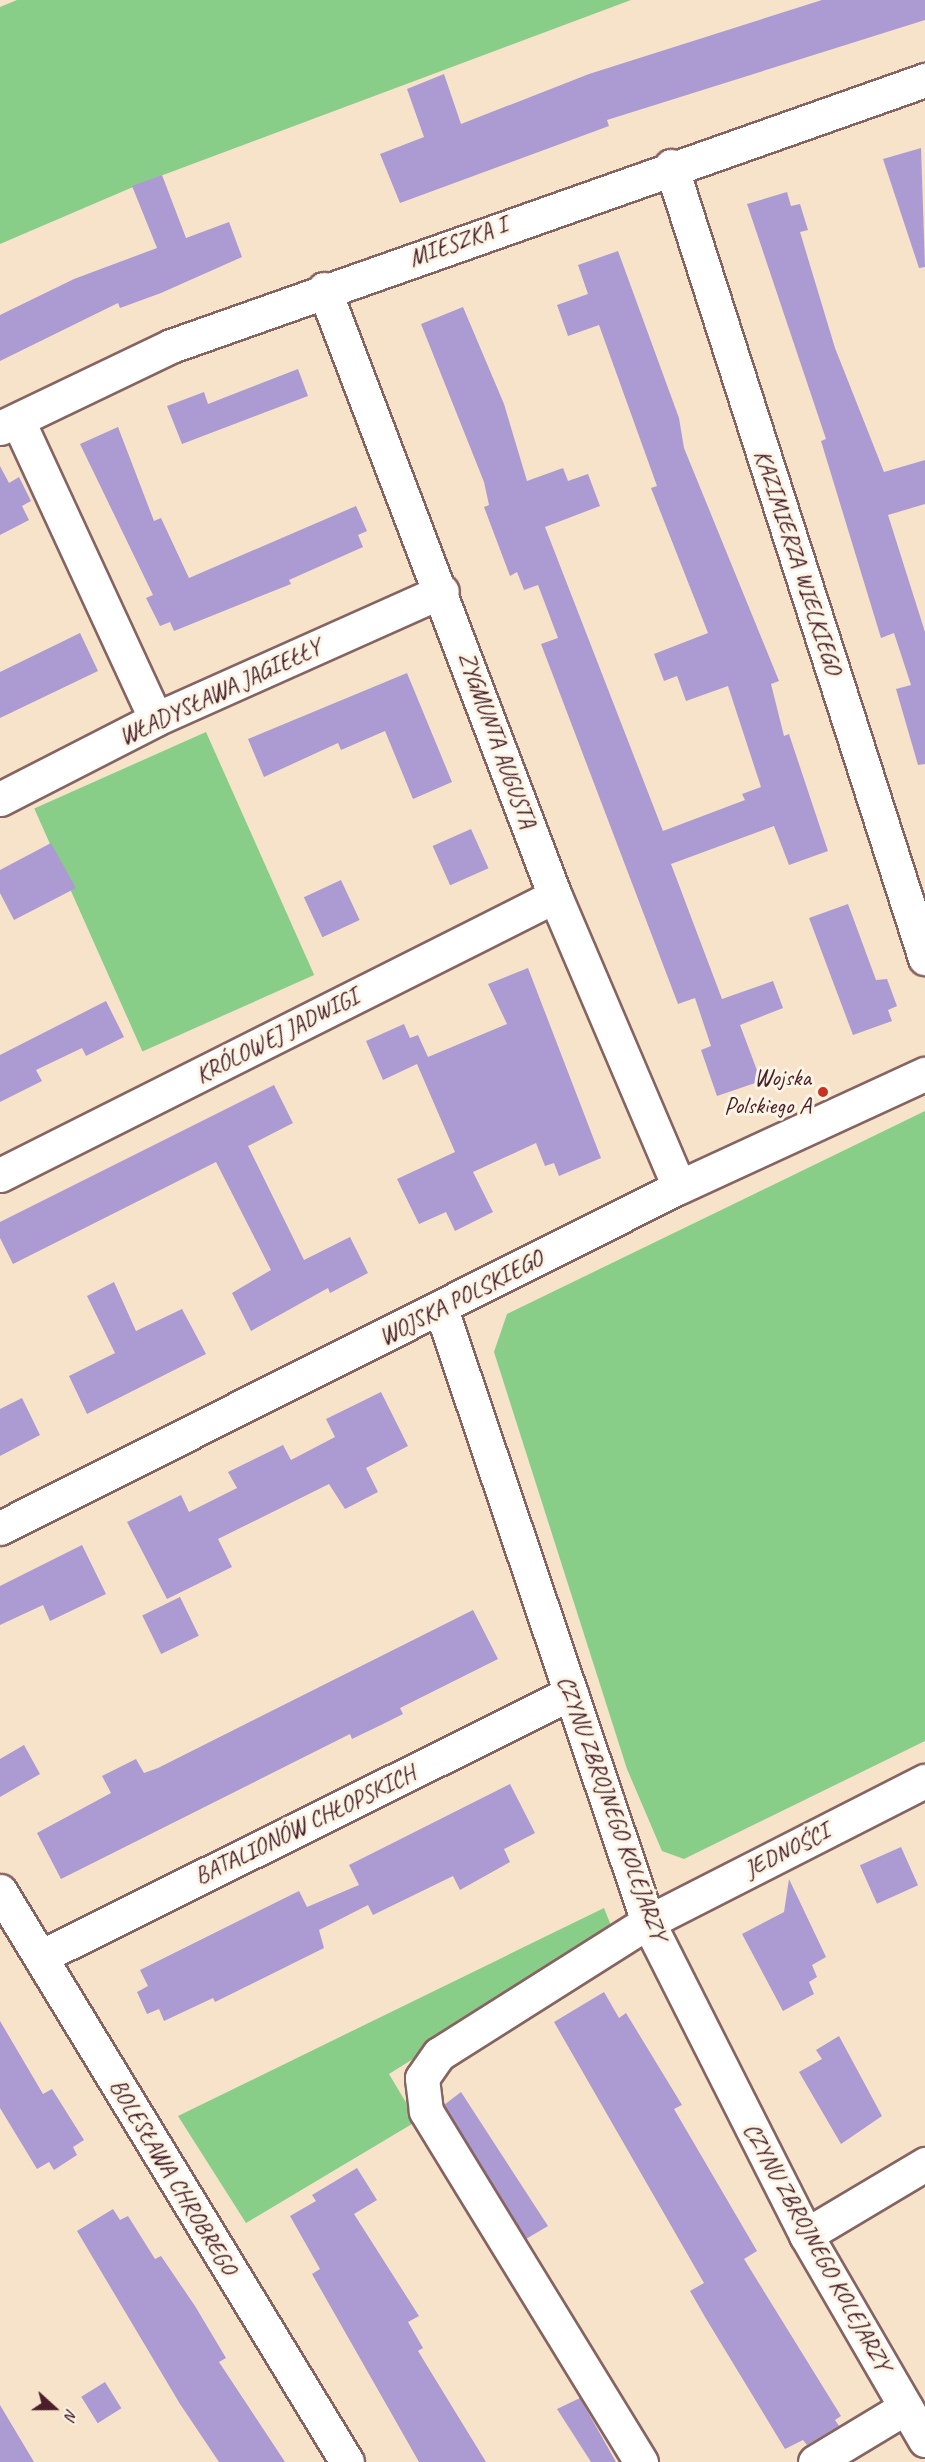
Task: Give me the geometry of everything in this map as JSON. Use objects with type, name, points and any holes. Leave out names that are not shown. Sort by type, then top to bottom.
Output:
[{"type":"street","name":"MIESZKA I","points":[[9,424],[171,346],[670,166],[925,80]]},
{"type":"street","name":"KAZIMIERZA WIELKIEGO","points":[[670,166],[925,958]]},
{"type":"street","name":"ZYGMUNTA AUGUSTA","points":[[324,289],[442,591],[555,896],[679,1187]]},
{"type":"street","points":[[9,424],[156,719]]},
{"type":"street","name":"WŁADYSŁAWA JAGIEŁŁY","points":[[0,799],[156,719],[442,591]]},
{"type":"street","name":"KRÓLOWEJ JADWIGI","points":[[0,1175],[555,896]]},
{"type":"street","name":"WOJSKA POLSKIEGO","points":[[0,1528],[441,1309],[679,1187],[925,1074]]},
{"type":"street","name":"CZYNU ZBROJNEGO KOLEJARZY","points":[[441,1309],[648,1922],[806,2235],[925,2440]]},
{"type":"street","name":"BATALIONÓW CHŁOPSKICH","points":[[40,1957],[571,1693]]},
{"type":"street","name":"JEDNOŚCI","points":[[641,2462],[426,2111],[422,2078],[439,2054],[648,1922],[925,1781]]},
{"type":"street","name":"BOLESŁAWA CHROBREGO","points":[[0,1891],[347,2462]]},
{"type":"street","points":[[806,2235],[925,2164]]},
{"type":"street","points":[[815,2462],[906,2407]]},
{"type":"green space","points":[[17,0],[631,0],[147,181],[0,244],[0,7]]},
{"type":"green space","points":[[206,732],[314,975],[142,1051],[34,808]]},
{"type":"green space","points":[[925,1111],[925,1741],[684,1859],[662,1851],[627,1769],[494,1352],[507,1314]]},
{"type":"green space","points":[[604,1908],[614,1933],[389,2074],[417,2121],[246,2223],[178,2116]]},
{"type":"building","points":[[822,0],[925,0],[925,20],[607,120],[609,126],[400,203],[380,154],[424,137],[407,89],[444,74],[461,124],[589,74]]},
{"type":"building","points":[[921,148],[925,267],[919,268],[883,159]]},
{"type":"building","points":[[162,175],[186,238],[229,222],[242,257],[161,293],[120,308],[118,303],[0,361],[0,315],[74,279],[157,248],[132,186]]},
{"type":"building","points":[[787,192],[791,206],[800,204],[808,230],[800,232],[835,348],[884,472],[925,460],[925,504],[888,515],[925,632],[925,764],[918,765],[896,689],[911,685],[894,633],[881,638],[821,441],[826,439],[747,204]]},
{"type":"building","points":[[618,251],[679,418],[684,448],[779,681],[771,684],[784,736],[789,734],[828,851],[789,865],[774,826],[671,864],[722,999],[773,981],[783,1008],[740,1025],[761,1081],[717,1096],[701,1050],[711,1046],[695,998],[678,1004],[541,644],[558,638],[538,585],[524,590],[517,572],[510,576],[484,507],[489,505],[484,482],[421,324],[463,307],[504,404],[527,481],[563,468],[568,481],[588,474],[600,506],[545,527],[663,831],[745,800],[742,794],[761,787],[728,686],[686,701],[677,676],[664,681],[654,654],[708,633],[651,488],[657,486],[599,325],[568,336],[557,305],[588,294],[578,265]]},
{"type":"building","points":[[298,369],[308,396],[182,444],[167,406],[204,392],[208,404]]},
{"type":"building","points":[[118,427],[154,521],[161,518],[189,578],[356,506],[367,531],[358,535],[363,547],[289,580],[291,584],[174,631],[170,622],[160,626],[146,598],[153,595],[80,444]]},
{"type":"building","points":[[0,466],[9,483],[19,477],[31,501],[22,506],[29,520],[0,535]]},
{"type":"building","points":[[80,633],[98,671],[0,718],[0,672]]},
{"type":"building","points":[[407,673],[452,782],[413,799],[385,731],[341,750],[338,743],[264,777],[248,739]]},
{"type":"building","points":[[471,829],[488,868],[450,885],[433,846]]},
{"type":"building","points":[[51,843],[76,888],[14,920],[0,893],[0,870]]},
{"type":"building","points":[[341,880],[360,920],[322,937],[304,897]]},
{"type":"building","points":[[848,904],[876,980],[887,979],[897,1006],[888,1010],[892,1021],[853,1035],[809,918]]},
{"type":"building","points":[[528,968],[601,1158],[559,1176],[554,1163],[545,1166],[536,1143],[473,1172],[493,1212],[455,1231],[446,1212],[419,1224],[397,1179],[455,1152],[417,1064],[383,1080],[366,1041],[404,1024],[410,1038],[418,1035],[428,1057],[507,1024],[488,984]]},
{"type":"building","points":[[106,1001],[124,1037],[86,1056],[82,1048],[36,1070],[42,1081],[0,1102],[0,1055]]},
{"type":"building","points":[[274,1085],[293,1123],[248,1146],[304,1260],[350,1237],[368,1273],[330,1293],[328,1288],[251,1331],[232,1293],[271,1270],[216,1162],[13,1264],[0,1238],[0,1222]]},
{"type":"building","points":[[114,1282],[136,1331],[182,1309],[206,1354],[87,1414],[69,1376],[115,1353],[87,1296]]},
{"type":"building","points":[[381,1392],[408,1446],[366,1468],[378,1492],[345,1509],[329,1484],[218,1539],[232,1567],[167,1599],[127,1522],[181,1495],[189,1512],[237,1488],[228,1472],[283,1445],[291,1460],[335,1437],[326,1419]]},
{"type":"building","points":[[22,1398],[40,1435],[0,1456],[0,1409]]},
{"type":"building","points":[[82,1545],[106,1594],[50,1621],[43,1605],[0,1625],[0,1586]]},
{"type":"building","points":[[180,1597],[199,1636],[161,1654],[142,1615]]},
{"type":"building","points":[[473,1610],[498,1659],[400,1708],[403,1714],[352,1739],[350,1734],[61,1879],[37,1833],[111,1793],[102,1776],[136,1759],[144,1773],[158,1768]]},
{"type":"building","points":[[24,1745],[40,1774],[0,1797],[0,1759]]},
{"type":"building","points":[[510,1784],[535,1833],[504,1849],[510,1862],[460,1890],[453,1876],[373,1915],[368,1905],[319,1930],[324,1948],[215,2002],[213,1998],[164,2021],[159,2009],[147,2014],[137,1992],[148,1986],[140,1970],[299,1891],[307,1907],[359,1885],[349,1865]]},
{"type":"building","points":[[901,1847],[918,1885],[877,1904],[860,1865]]},
{"type":"building","points":[[789,1879],[826,1957],[812,1965],[817,1977],[809,1982],[814,1994],[783,2011],[742,1934],[784,1912]]},
{"type":"building","points":[[604,1992],[619,2018],[626,2013],[682,2105],[674,2109],[757,2251],[744,2259],[841,2416],[835,2420],[839,2426],[807,2445],[803,2440],[785,2449],[705,2317],[690,2291],[704,2283],[554,2022]]},
{"type":"building","points":[[0,2021],[43,2094],[52,2089],[84,2140],[73,2147],[77,2155],[54,2170],[49,2162],[37,2169],[0,2108]]},
{"type":"building","points":[[839,2036],[882,2116],[841,2144],[799,2072],[822,2059],[816,2050]]},
{"type":"building","points":[[461,2092],[548,2226],[526,2239],[444,2105]]},
{"type":"building","points":[[357,2168],[377,2200],[354,2214],[419,2316],[408,2322],[423,2348],[418,2351],[486,2462],[419,2462],[312,2274],[320,2269],[290,2216],[316,2201],[312,2195]]},
{"type":"building","points":[[113,2209],[120,2220],[128,2216],[155,2259],[161,2256],[195,2306],[226,2358],[219,2362],[285,2462],[219,2462],[180,2404],[77,2231]]},
{"type":"building","points":[[105,2382],[121,2408],[98,2423],[81,2397]]},
{"type":"building","points":[[580,2398],[616,2462],[591,2462],[557,2409]]},
{"type":"building","points":[[0,2405],[34,2462],[0,2462]]},
{"type":"place","name":"Wojska Polskiego A","points":[[823,1092]]}]
